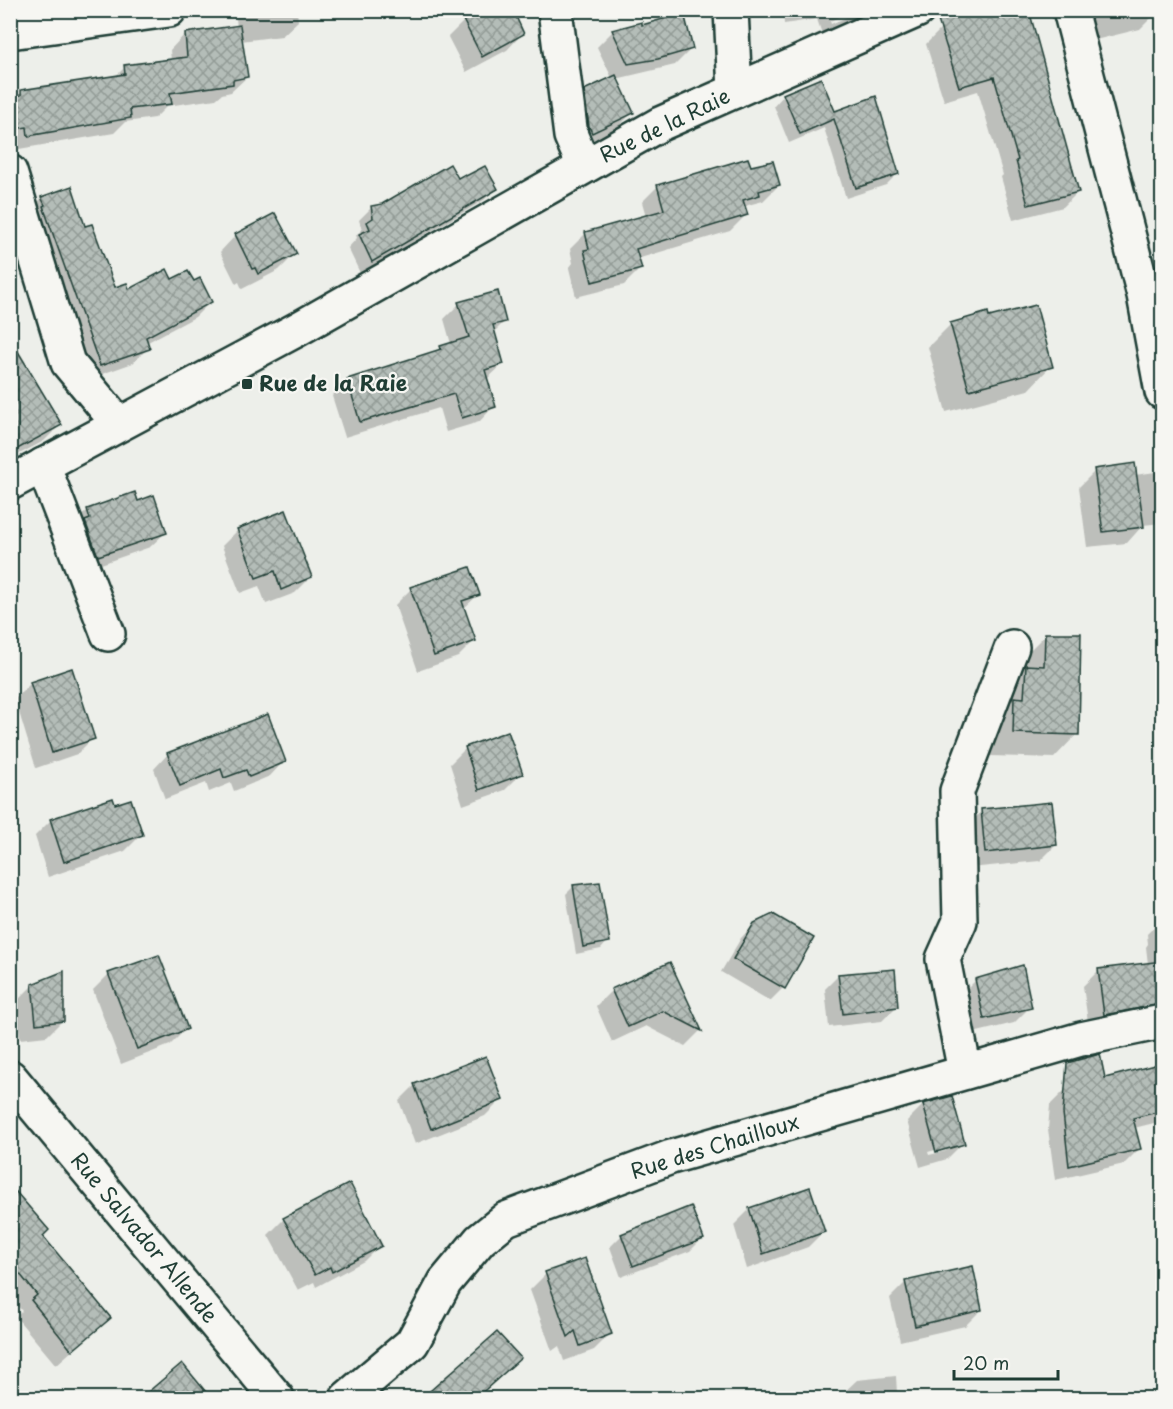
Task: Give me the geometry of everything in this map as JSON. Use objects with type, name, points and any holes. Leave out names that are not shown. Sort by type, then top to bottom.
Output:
[{"type":"street","points":[[10,32],[169,10]]},
{"type":"street","points":[[555,10],[571,136],[585,166]]},
{"type":"street","points":[[731,10],[735,91]]},
{"type":"street","name":"Rue de la Raie","points":[[10,483],[118,423],[298,329],[660,124],[918,10]]},
{"type":"street","points":[[1070,10],[1144,295],[1162,392]]},
{"type":"street","points":[[10,172],[68,363],[118,423]]},
{"type":"street","points":[[43,465],[108,634]]},
{"type":"street","points":[[965,1072],[943,959],[960,921],[957,791],[1012,647]]},
{"type":"street","name":"Rue des Chailloux","points":[[347,1398],[412,1343],[444,1282],[480,1240],[506,1219],[671,1157],[1081,1039],[1162,1022]]},
{"type":"street","name":"Rue Salvador Allende","points":[[10,1077],[278,1398]]},
{"type":"building","points":[[458,10],[513,10],[524,34],[482,57]]},
{"type":"building","points":[[936,10],[1029,10],[1079,192],[1028,205],[1016,161],[1018,160],[994,77],[959,87]]},
{"type":"building","points":[[684,13],[693,49],[658,59],[628,64],[612,30],[642,22],[642,25]]},
{"type":"building","points":[[240,25],[248,77],[233,80],[233,84],[170,93],[172,104],[130,109],[131,118],[28,136],[27,127],[14,129],[10,96],[21,95],[21,90],[125,74],[124,65],[187,57],[185,33]]},
{"type":"building","points":[[616,75],[634,113],[592,133],[584,90]]},
{"type":"building","points":[[821,78],[835,111],[876,96],[899,174],[856,188],[834,119],[800,134],[783,94]]},
{"type":"building","points":[[748,158],[751,166],[773,161],[780,185],[759,191],[760,195],[743,200],[748,215],[636,249],[642,269],[592,282],[584,250],[589,249],[585,232],[664,210],[657,185]]},
{"type":"building","points":[[450,164],[458,178],[485,166],[498,189],[372,262],[359,234],[370,229],[367,222],[373,218],[371,206],[382,204]]},
{"type":"building","points":[[72,186],[85,226],[92,224],[115,287],[127,283],[129,289],[167,269],[172,279],[188,271],[194,281],[200,278],[212,302],[146,337],[150,349],[100,366],[41,197]]},
{"type":"building","points":[[275,213],[297,254],[258,274],[255,268],[252,269],[235,234]]},
{"type":"building","points":[[498,291],[506,322],[493,325],[504,364],[485,370],[496,407],[462,418],[454,394],[360,422],[347,379],[441,349],[440,346],[469,337],[458,302]]},
{"type":"building","points":[[1036,305],[1053,367],[969,390],[950,323],[988,312],[989,317]]},
{"type":"building","points":[[10,338],[62,425],[10,453]]},
{"type":"building","points":[[1135,463],[1144,527],[1103,532],[1094,469]]},
{"type":"building","points":[[135,492],[138,501],[154,495],[167,533],[98,556],[85,521],[90,519],[87,509]]},
{"type":"building","points":[[286,510],[312,577],[281,590],[275,571],[256,578],[237,529]]},
{"type":"building","points":[[470,567],[480,595],[462,601],[476,641],[434,656],[410,587]]},
{"type":"building","points":[[1045,633],[1081,633],[1079,735],[1013,733],[1014,697],[1024,698],[1026,665],[1044,666]]},
{"type":"building","points":[[72,668],[95,739],[52,753],[30,682]]},
{"type":"building","points":[[268,714],[286,762],[249,777],[246,770],[224,778],[221,769],[180,786],[167,753]]},
{"type":"building","points":[[508,731],[523,774],[479,790],[465,747]]},
{"type":"building","points":[[113,798],[115,804],[131,799],[143,835],[64,862],[50,819]]},
{"type":"building","points":[[1052,802],[1057,845],[985,853],[981,809]]},
{"type":"building","points":[[600,882],[610,942],[583,947],[573,885]]},
{"type":"building","points":[[773,914],[814,938],[785,989],[733,959],[754,923]]},
{"type":"building","points":[[159,955],[188,1029],[137,1049],[108,973]]},
{"type":"building","points":[[1162,961],[1162,1004],[1104,1015],[1098,969]]},
{"type":"building","points":[[670,962],[702,1031],[663,1011],[628,1027],[611,989]]},
{"type":"building","points":[[1023,965],[1032,1008],[984,1019],[975,979]]},
{"type":"building","points":[[895,969],[898,1007],[843,1014],[838,974]]},
{"type":"building","points":[[64,971],[64,1021],[36,1024],[32,984]]},
{"type":"building","points":[[1100,1054],[1105,1078],[1162,1063],[1162,1111],[1133,1118],[1141,1149],[1069,1166],[1063,1113],[1067,1063]]},
{"type":"building","points":[[486,1056],[503,1100],[431,1129],[414,1084]]},
{"type":"building","points":[[952,1096],[965,1144],[936,1152],[923,1104]]},
{"type":"building","points":[[350,1183],[382,1246],[332,1272],[330,1267],[315,1275],[283,1218]]},
{"type":"building","points":[[10,1185],[49,1230],[43,1236],[111,1318],[72,1351],[31,1300],[37,1295],[10,1262]]},
{"type":"building","points":[[810,1187],[825,1232],[763,1254],[749,1208]]},
{"type":"building","points":[[691,1206],[704,1239],[633,1266],[621,1234]]},
{"type":"building","points":[[585,1258],[612,1334],[580,1346],[575,1331],[568,1337],[545,1272]]},
{"type":"building","points":[[973,1266],[982,1310],[915,1326],[905,1281]]},
{"type":"building","points":[[497,1332],[521,1358],[476,1398],[422,1398]]},
{"type":"building","points":[[182,1363],[211,1398],[141,1398]]},
{"type":"place","name":"Rue de la Raie","points":[[247,384]]}]
